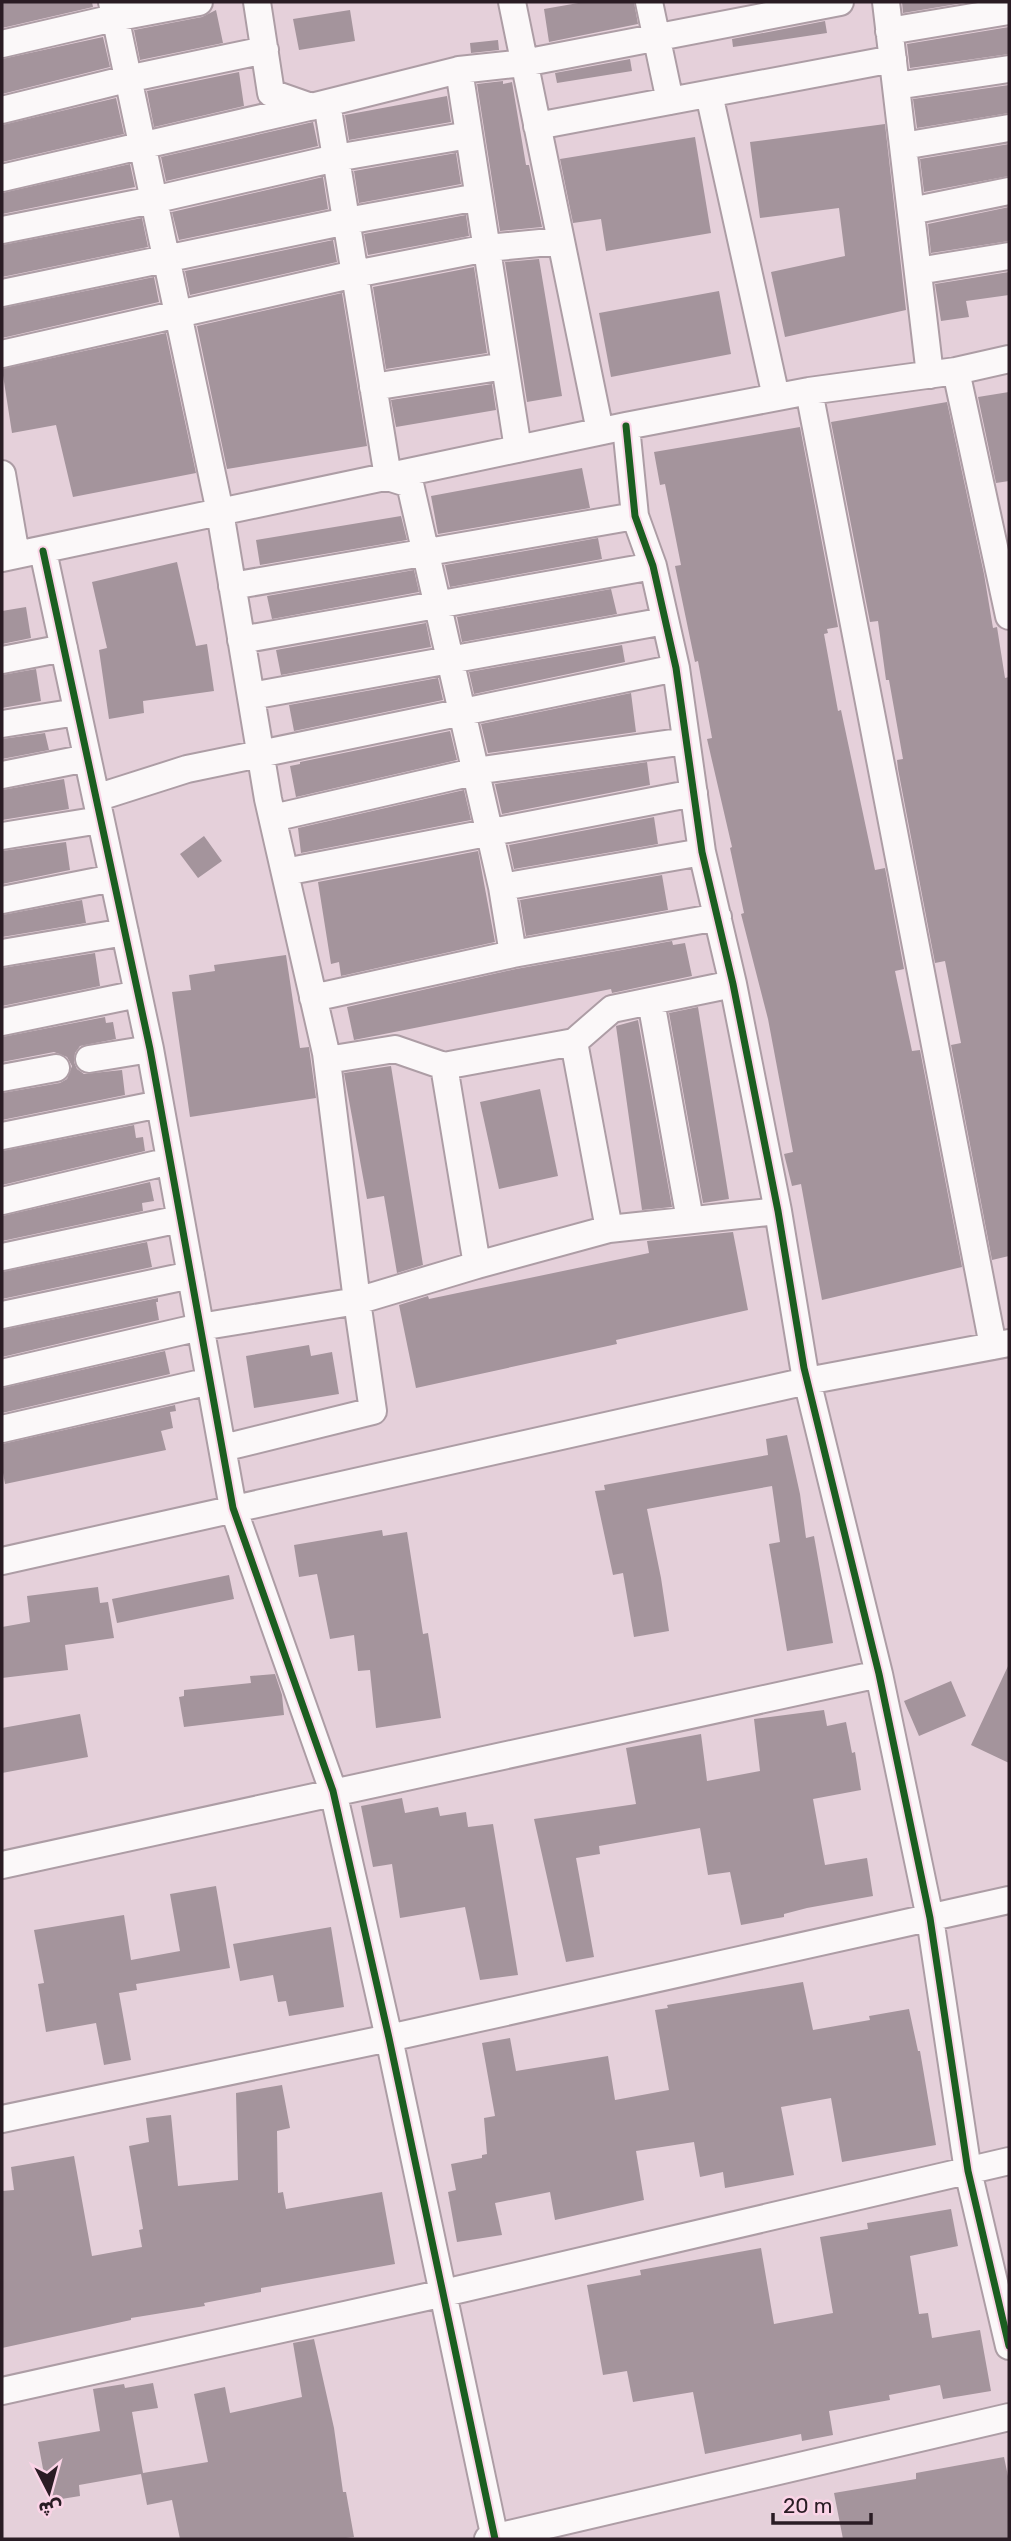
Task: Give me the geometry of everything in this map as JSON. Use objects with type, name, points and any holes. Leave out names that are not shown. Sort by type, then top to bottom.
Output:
[{"type":"street","points":[[2,44],[113,10],[199,2]]},
{"type":"street","points":[[257,2],[271,93],[319,105]]},
{"type":"street","points":[[649,2],[670,102]]},
{"type":"street","points":[[2,178],[459,71],[524,63],[656,38],[769,9],[840,2]]},
{"type":"street","points":[[886,2],[918,271],[1009,616]]},
{"type":"street","points":[[520,3],[524,63],[600,431]]},
{"type":"street","points":[[113,10],[219,512],[273,818],[327,1060],[373,1411],[223,1448]]},
{"type":"street","points":[[889,31],[1009,11]]},
{"type":"street","points":[[2,110],[127,79],[265,50]]},
{"type":"street","points":[[537,126],[893,59]]},
{"type":"street","points":[[896,86],[1009,69]]},
{"type":"street","points":[[459,71],[518,449]]},
{"type":"street","points":[[709,94],[776,397]]},
{"type":"street","points":[[319,105],[336,158],[388,477]]},
{"type":"street","points":[[903,146],[1009,128]]},
{"type":"street","points":[[2,230],[153,200],[336,158],[469,135]]},
{"type":"street","points":[[911,211],[1009,191]]},
{"type":"street","points":[[2,293],[347,221],[478,197]]},
{"type":"street","points":[[2,354],[355,274],[487,248],[561,241]]},
{"type":"street","points":[[918,271],[1009,256]]},
{"type":"street","points":[[2,474],[9,557],[600,431],[809,391],[943,373],[1009,359]]},
{"type":"street","points":[[373,387],[505,366]]},
{"type":"street","points":[[3,1554],[233,1508],[807,1381],[1001,1345],[809,391]]},
{"type":"street","points":[[626,426],[635,516],[653,566],[676,668],[702,852],[733,984],[778,1210],[807,1381],[879,1674],[930,1918],[968,2171],[1009,2346]]},
{"type":"street","points":[[388,477],[410,484],[502,887],[513,954]]},
{"type":"street","points":[[232,586],[635,516]]},
{"type":"street","points":[[43,551],[150,1049],[233,1508],[333,1791],[444,2293],[493,2539],[1009,2417]]},
{"type":"street","points":[[242,639],[653,566]]},
{"type":"street","points":[[251,695],[665,621]]},
{"type":"street","points":[[2,660],[64,648]]},
{"type":"street","points":[[2,836],[98,809],[187,769],[676,668]]},
{"type":"street","points":[[2,724],[77,712]]},
{"type":"street","points":[[273,818],[476,771],[686,741]]},
{"type":"street","points":[[2,775],[87,758]]},
{"type":"street","points":[[285,872],[694,793]]},
{"type":"street","points":[[502,887],[702,852]]},
{"type":"street","points":[[2,900],[113,878]]},
{"type":"street","points":[[313,998],[513,954],[718,917]]},
{"type":"street","points":[[2,953],[125,932]]},
{"type":"street","points":[[327,1060],[395,1049],[444,1066],[574,1042],[612,1009],[733,984]]},
{"type":"street","points":[[2,1022],[138,994]]},
{"type":"street","points":[[651,1001],[690,1220]]},
{"type":"street","points":[[574,1042],[609,1229]]},
{"type":"street","points":[[89,1059],[150,1049]]},
{"type":"street","points":[[444,1066],[477,1265]]},
{"type":"street","points":[[2,1078],[56,1068]]},
{"type":"street","points":[[2,1136],[160,1104]]},
{"type":"street","points":[[2,1201],[170,1161]]},
{"type":"street","points":[[2,1373],[200,1327],[357,1301],[609,1229],[778,1210]]},
{"type":"street","points":[[2,1257],[180,1219]]},
{"type":"street","points":[[2,1315],[191,1276]]},
{"type":"street","points":[[2,1429],[210,1381]]},
{"type":"street","points":[[2,1865],[879,1674]]},
{"type":"street","points":[[2,2119],[389,2038],[1009,1900]]},
{"type":"street","points":[[2,2391],[444,2293],[1009,2161]]},
{"type":"building","points":[[2,2],[92,2],[93,7],[2,28]]},
{"type":"building","points":[[584,2],[634,2],[638,24],[549,42],[544,9]]},
{"type":"building","points":[[902,2],[969,2],[903,13]]},
{"type":"building","points":[[216,10],[223,43],[140,60],[134,30],[202,17]]},
{"type":"building","points":[[350,10],[355,41],[299,50],[293,19]]},
{"type":"building","points":[[825,21],[827,33],[733,47],[732,39]]},
{"type":"building","points":[[1009,27],[1009,54],[910,68],[907,44]]},
{"type":"building","points":[[103,37],[110,67],[2,94],[2,59]]},
{"type":"building","points":[[498,40],[499,50],[471,53],[470,43]]},
{"type":"building","points":[[630,59],[632,71],[557,83],[555,73]]},
{"type":"building","points":[[239,72],[244,106],[154,127],[147,91]]},
{"type":"building","points":[[503,81],[503,84],[512,82],[526,165],[529,165],[542,227],[500,231],[477,84]]},
{"type":"building","points":[[1009,85],[1009,113],[917,128],[913,99]]},
{"type":"building","points":[[447,96],[451,122],[349,140],[345,115]]},
{"type":"building","points":[[116,98],[124,134],[2,162],[2,125]]},
{"type":"building","points":[[313,122],[318,146],[166,181],[161,157]]},
{"type":"building","points":[[885,124],[906,310],[785,337],[771,272],[845,256],[839,208],[760,218],[750,142]]},
{"type":"building","points":[[695,137],[711,233],[606,251],[601,219],[573,223],[560,159]]},
{"type":"building","points":[[1009,144],[1009,176],[924,192],[920,159]]},
{"type":"building","points":[[456,153],[461,184],[359,203],[354,171]]},
{"type":"building","points":[[130,164],[135,187],[2,214],[2,193]]},
{"type":"building","points":[[323,177],[328,209],[179,240],[172,212]]},
{"type":"building","points":[[1009,207],[1009,241],[931,253],[928,224]]},
{"type":"building","points":[[466,215],[469,236],[368,255],[364,234]]},
{"type":"building","points":[[142,218],[148,247],[2,277],[2,245]]},
{"type":"building","points":[[333,240],[337,262],[190,295],[185,271]]},
{"type":"building","points":[[539,259],[562,396],[527,402],[505,262]]},
{"type":"building","points":[[474,267],[487,353],[386,369],[373,287]]},
{"type":"building","points":[[1009,272],[1009,295],[966,301],[969,317],[941,321],[935,284]]},
{"type":"building","points":[[154,277],[159,302],[2,338],[2,308]]},
{"type":"building","points":[[719,291],[731,354],[611,377],[599,313]]},
{"type":"building","points":[[342,293],[367,446],[227,469],[197,326]]},
{"type":"building","points":[[166,333],[196,473],[73,497],[56,425],[12,433],[2,369]]},
{"type":"building","points":[[492,384],[496,410],[396,427],[391,400]]},
{"type":"building","points":[[1009,392],[1009,481],[996,483],[978,397]]},
{"type":"building","points":[[947,402],[993,628],[997,627],[1005,678],[1009,677],[1009,1256],[992,1260],[951,1045],[961,1043],[945,961],[935,963],[898,769],[897,760],[903,759],[889,680],[886,680],[878,621],[870,622],[831,422]]},
{"type":"building","points":[[800,427],[838,627],[827,629],[828,633],[824,634],[838,711],[841,710],[875,870],[885,868],[904,969],[895,971],[912,1051],[920,1050],[962,1267],[822,1300],[801,1184],[792,1186],[784,1154],[793,1152],[768,1019],[741,914],[744,913],[730,848],[732,847],[707,739],[712,738],[698,661],[695,662],[675,566],[681,565],[665,484],[660,485],[654,452]]},
{"type":"building","points":[[582,468],[590,508],[438,534],[431,496]]},
{"type":"building","points":[[401,516],[407,540],[260,565],[256,540]]},
{"type":"building","points":[[598,538],[602,559],[450,587],[445,565]]},
{"type":"building","points":[[177,562],[196,646],[207,644],[214,691],[143,701],[144,713],[109,719],[99,650],[107,648],[92,582]]},
{"type":"building","points":[[414,570],[419,592],[272,619],[267,596]]},
{"type":"building","points":[[611,589],[617,614],[462,642],[457,617]]},
{"type":"building","points":[[26,607],[31,638],[2,644],[2,611]]},
{"type":"building","points":[[426,623],[431,647],[281,675],[276,650]]},
{"type":"building","points":[[622,645],[625,662],[474,694],[469,672]]},
{"type":"building","points":[[36,669],[41,701],[2,708],[2,675]]},
{"type":"building","points":[[438,678],[443,700],[294,731],[289,705]]},
{"type":"building","points":[[631,693],[636,732],[488,753],[481,724]]},
{"type":"building","points":[[450,731],[457,760],[296,797],[290,766]]},
{"type":"building","points":[[45,733],[49,750],[2,759],[2,739]]},
{"type":"building","points":[[647,762],[650,785],[502,814],[495,784]]},
{"type":"building","points":[[64,779],[69,809],[2,820],[2,790]]},
{"type":"building","points":[[464,790],[471,820],[301,853],[298,828]]},
{"type":"building","points":[[654,817],[658,844],[514,869],[509,845]]},
{"type":"building","points":[[204,836],[222,861],[198,878],[180,854]]},
{"type":"building","points":[[66,842],[70,870],[2,884],[2,851]]},
{"type":"building","points":[[478,851],[495,942],[341,976],[339,962],[331,964],[318,882]]},
{"type":"building","points":[[662,875],[668,910],[526,936],[520,900]]},
{"type":"building","points":[[82,900],[86,923],[2,937],[2,915]]},
{"type":"building","points":[[672,941],[673,945],[685,943],[692,976],[612,993],[611,989],[354,1040],[347,1007],[516,969]]},
{"type":"building","points":[[95,953],[100,986],[2,1006],[2,968]]},
{"type":"building","points":[[286,955],[300,1048],[309,1047],[316,1098],[190,1117],[172,992],[191,990],[189,975],[215,971],[214,965]]},
{"type":"building","points":[[698,1007],[729,1199],[703,1203],[669,1013]]},
{"type":"building","points":[[105,1017],[106,1023],[113,1022],[116,1039],[80,1046],[75,1053],[74,1062],[77,1069],[84,1074],[122,1070],[125,1095],[2,1120],[2,1093],[60,1083],[67,1079],[72,1066],[67,1057],[54,1052],[2,1062],[2,1037]]},
{"type":"building","points":[[638,1020],[672,1207],[642,1210],[616,1026]]},
{"type":"building","points":[[391,1066],[423,1265],[397,1273],[384,1196],[367,1199],[344,1073]]},
{"type":"building","points":[[540,1089],[558,1176],[499,1189],[480,1102]]},
{"type":"building","points":[[134,1125],[136,1138],[143,1137],[145,1151],[2,1185],[2,1151]]},
{"type":"building","points":[[150,1182],[154,1201],[142,1203],[143,1211],[2,1241],[2,1216]]},
{"type":"building","points":[[733,1232],[748,1310],[616,1340],[617,1344],[416,1388],[399,1305],[428,1296],[429,1299],[649,1253],[647,1241]]},
{"type":"building","points":[[147,1242],[152,1267],[2,1299],[2,1272]]},
{"type":"building","points":[[158,1298],[156,1302],[159,1320],[2,1357],[2,1330]]},
{"type":"building","points":[[309,1345],[311,1356],[332,1352],[339,1394],[254,1408],[246,1356]]},
{"type":"building","points":[[165,1351],[170,1374],[2,1413],[2,1388]]},
{"type":"building","points":[[175,1405],[176,1411],[170,1412],[173,1428],[161,1431],[166,1450],[5,1484],[2,1444]]},
{"type":"building","points":[[787,1435],[806,1538],[814,1536],[833,1643],[787,1651],[769,1544],[780,1542],[772,1486],[647,1509],[669,1631],[634,1637],[623,1573],[613,1575],[595,1491],[605,1490],[604,1485],[768,1455],[766,1439]]},
{"type":"building","points":[[382,1530],[383,1536],[407,1532],[423,1634],[428,1633],[441,1718],[376,1728],[370,1670],[358,1671],[354,1635],[330,1639],[317,1574],[299,1577],[294,1545]]},
{"type":"building","points":[[229,1575],[234,1599],[117,1623],[112,1599]]},
{"type":"building","points":[[98,1587],[100,1603],[108,1602],[114,1638],[65,1645],[68,1670],[2,1678],[2,1627],[30,1622],[27,1596]]},
{"type":"building","points":[[1009,1664],[1009,1763],[971,1745]]},
{"type":"building","points":[[275,1674],[282,1695],[284,1715],[184,1727],[179,1697],[184,1696],[184,1690],[251,1683],[250,1676]]},
{"type":"building","points":[[951,1681],[966,1716],[919,1736],[904,1701]]},
{"type":"building","points":[[824,1710],[827,1726],[846,1722],[852,1753],[855,1752],[861,1790],[813,1799],[825,1865],[867,1858],[873,1896],[807,1908],[784,1914],[784,1917],[741,1925],[730,1872],[708,1875],[700,1828],[599,1846],[600,1854],[576,1858],[594,1957],[566,1962],[534,1819],[636,1804],[626,1748],[701,1734],[707,1781],[760,1771],[754,1719]]},
{"type":"building","points":[[80,1714],[88,1757],[2,1773],[2,1728]]},
{"type":"building","points":[[402,1798],[405,1813],[438,1807],[440,1816],[466,1812],[468,1827],[493,1824],[518,1975],[480,1980],[465,1907],[400,1918],[392,1864],[373,1867],[361,1806]]},
{"type":"building","points":[[216,1886],[230,1968],[136,1984],[137,1990],[119,1993],[131,2060],[104,2065],[96,2023],[46,2032],[38,1984],[44,1983],[34,1930],[124,1915],[131,1960],[180,1951],[170,1894]]},
{"type":"building","points":[[331,1927],[344,2007],[289,2016],[286,2001],[278,2002],[273,1975],[240,1981],[233,1944]]},
{"type":"building","points":[[803,1982],[813,2030],[870,2020],[869,2016],[909,2009],[920,2051],[936,2145],[842,2162],[831,2098],[781,2107],[794,2175],[725,2188],[723,2172],[700,2177],[694,2142],[636,2151],[644,2200],[555,2220],[550,2192],[495,2203],[502,2235],[457,2242],[448,2192],[456,2190],[451,2164],[482,2158],[482,2155],[487,2154],[484,2118],[495,2116],[482,2043],[510,2038],[516,2071],[608,2056],[615,2100],[669,2090],[655,2010],[668,2008],[667,2005]]},
{"type":"building","points":[[282,2085],[290,2128],[277,2131],[278,2193],[283,2192],[286,2209],[382,2192],[395,2264],[261,2288],[261,2292],[204,2303],[205,2306],[131,2318],[2,2348],[2,2191],[14,2190],[11,2167],[74,2156],[92,2256],[142,2247],[139,2230],[143,2229],[129,2146],[149,2142],[146,2118],[171,2115],[178,2186],[238,2180],[236,2093]]},
{"type":"building","points":[[951,2209],[958,2246],[910,2256],[919,2314],[928,2313],[932,2338],[980,2330],[991,2391],[943,2399],[940,2385],[889,2395],[890,2400],[829,2411],[833,2435],[802,2441],[801,2434],[705,2454],[693,2392],[633,2402],[627,2371],[603,2375],[587,2285],[641,2275],[640,2270],[761,2248],[774,2324],[833,2313],[820,2237],[868,2229],[867,2223]]},
{"type":"building","points":[[314,2339],[354,2537],[180,2539],[172,2500],[147,2505],[141,2474],[79,2485],[80,2496],[49,2501],[38,2442],[100,2431],[93,2389],[124,2384],[125,2388],[153,2383],[158,2408],[132,2412],[143,2473],[208,2462],[194,2394],[225,2387],[230,2413],[302,2397],[293,2343]]},
{"type":"building","points":[[1004,2457],[1009,2481],[1009,2539],[843,2539],[834,2493],[916,2479],[916,2473]]},
{"type":"cycle path","points":[[626,426],[635,516],[653,566],[676,668],[702,852],[733,984],[778,1211],[804,1368],[879,1674],[930,1918],[968,2171],[1009,2346]]},
{"type":"cycle path","points":[[43,551],[150,1049],[233,1508],[333,1791],[389,2038],[495,2539]]}]
